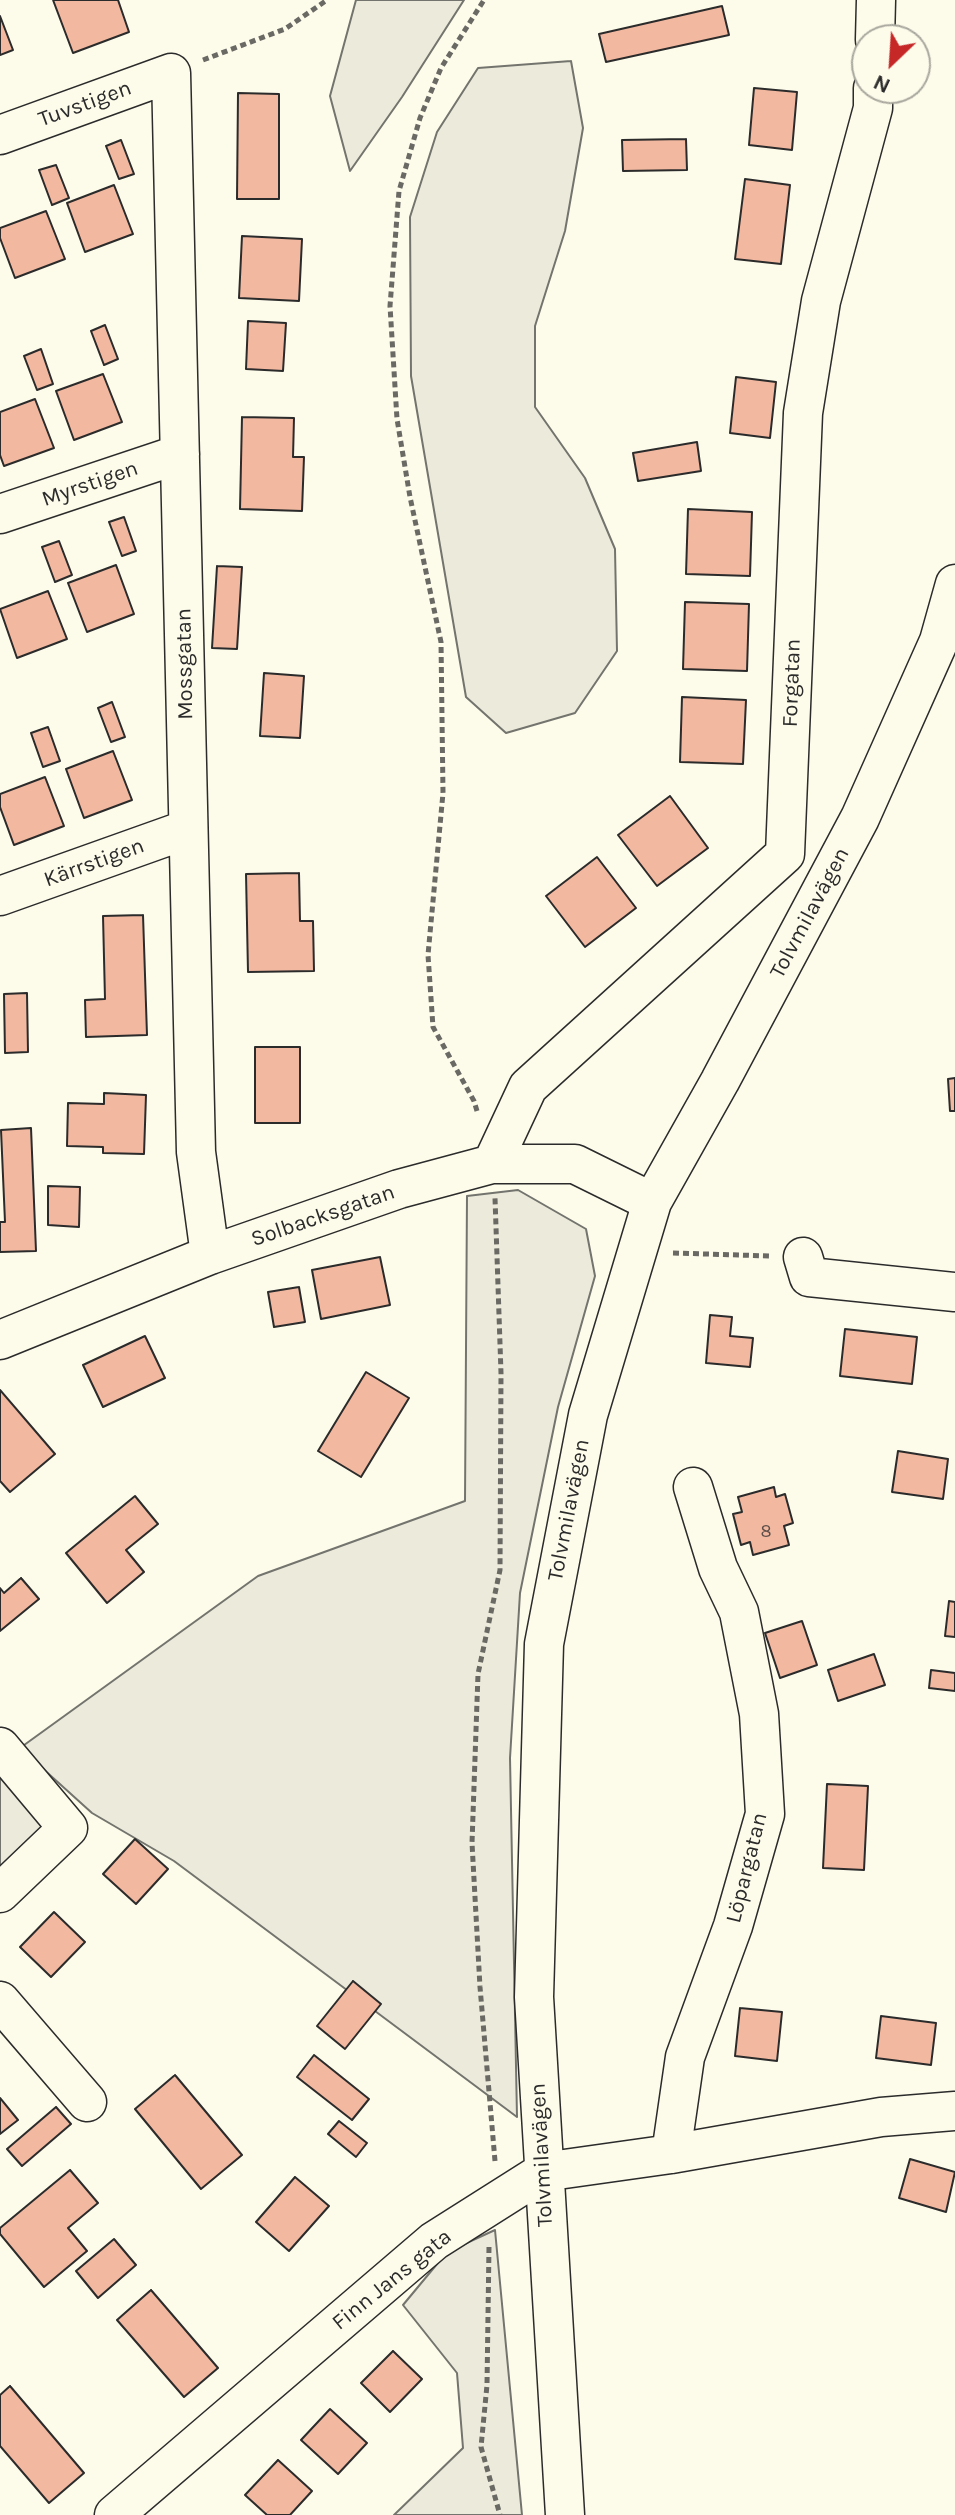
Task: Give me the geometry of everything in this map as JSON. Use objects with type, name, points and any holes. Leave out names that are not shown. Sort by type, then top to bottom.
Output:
[{"type":"street","points":[[875,24],[876,0]]},
{"type":"street","name":"Tuvstigen","points":[[0,135],[171,73]]},
{"type":"street","name":"Mossgatan","points":[[171,73],[196,1152],[210,1255]]},
{"type":"street","name":"Forgatan","points":[[492,1164],[528,1087],[785,854],[803,413],[821,301],[873,104]]},
{"type":"street","name":"Myrstigen","points":[[0,514],[180,454]]},
{"type":"street","name":"Tolvmilavägen","points":[[565,2515],[534,1997],[544,1644],[588,1415],[652,1202],[860,818],[947,645],[955,584]]},
{"type":"street","name":"Kärrstigen","points":[[0,896],[188,829]]},
{"type":"street","name":"Solbacksgatan","points":[[0,1340],[210,1255],[399,1189],[492,1164],[575,1164],[652,1202]]},
{"type":"street","points":[[803,1257],[809,1277],[955,1292]]},
{"type":"street","name":"Löpargatan","points":[[671,2154],[685,2057],[733,1926],[765,1814],[759,1714],[739,1612],[718,1568],[693,1487]]},
{"type":"street","points":[[0,1747],[68,1828],[0,1893]]},
{"type":"street","points":[[0,2001],[87,2102]]},
{"type":"street","name":"Finn Jans gata","points":[[114,2515],[434,2241],[543,2172],[671,2154],[881,2117],[955,2111]]},
{"type":"path","points":[[171,73],[285,29],[327,0]]},
{"type":"path","points":[[484,0],[441,68],[420,118],[399,191],[390,306],[397,419],[441,642],[443,793],[428,955],[433,1027],[474,1101],[492,1164],[501,1373],[500,1570],[478,1674],[472,1843],[480,1987],[495,2155],[489,2207],[487,2385],[481,2447],[500,2515]]},
{"type":"path","points":[[640,1240],[677,1254],[803,1257]]},
{"type":"shaded area","points":[[356,0],[464,0],[350,171],[330,96]]},
{"type":"shaded area","points":[[571,61],[583,128],[565,231],[535,326],[535,407],[585,478],[615,549],[617,651],[575,713],[506,733],[466,697],[411,376],[410,217],[437,132],[478,68]]},
{"type":"shaded area","points":[[518,1190],[586,1229],[595,1276],[558,1407],[520,1593],[510,1758],[517,2117],[174,1861],[92,1813],[20,1748],[258,1576],[465,1501],[467,1196]]},
{"type":"shaded area","points":[[0,1764],[52,1830],[0,1873]]},
{"type":"shaded area","points":[[495,2230],[522,2515],[394,2515],[463,2448],[457,2373],[403,2305],[447,2252]]},
{"type":"building","points":[[53,0],[118,0],[129,32],[73,53]]},
{"type":"building","points":[[722,6],[729,35],[606,62],[599,34]]},
{"type":"building","points":[[0,16],[13,50],[0,55]]},
{"type":"building","points":[[754,88],[797,92],[792,150],[749,145]]},
{"type":"building","points":[[238,93],[279,94],[279,199],[237,199]]},
{"type":"building","points":[[686,139],[687,170],[623,171],[622,140]]},
{"type":"building","points":[[121,140],[134,174],[119,179],[106,146]]},
{"type":"building","points":[[56,165],[69,198],[52,205],[39,170]]},
{"type":"building","points":[[745,179],[790,185],[781,264],[735,259]]},
{"type":"building","points":[[114,185],[133,234],[85,252],[67,203]]},
{"type":"building","points":[[46,211],[65,259],[15,278],[0,238],[0,228]]},
{"type":"building","points":[[242,236],[302,239],[299,301],[239,298]]},
{"type":"building","points":[[248,321],[286,323],[283,371],[246,369]]},
{"type":"building","points":[[105,325],[118,359],[104,365],[91,331]]},
{"type":"building","points":[[41,349],[53,384],[37,390],[24,356]]},
{"type":"building","points":[[103,374],[122,422],[74,440],[56,391]]},
{"type":"building","points":[[736,377],[776,382],[770,438],[730,433]]},
{"type":"building","points":[[35,399],[54,448],[4,466],[0,455],[0,412]]},
{"type":"building","points":[[242,417],[294,418],[293,457],[304,457],[302,511],[240,509]]},
{"type":"building","points":[[697,442],[701,471],[638,481],[633,453]]},
{"type":"building","points":[[688,509],[752,512],[750,576],[686,574]]},
{"type":"building","points":[[124,517],[136,551],[122,556],[109,522]]},
{"type":"building","points":[[59,541],[72,575],[55,582],[42,547]]},
{"type":"building","points":[[116,565],[134,614],[87,632],[68,583]]},
{"type":"building","points":[[217,566],[242,567],[237,649],[212,648]]},
{"type":"building","points":[[48,591],[67,639],[17,658],[0,609]]},
{"type":"building","points":[[685,602],[749,604],[747,671],[683,669]]},
{"type":"building","points":[[264,673],[304,676],[300,738],[260,736]]},
{"type":"building","points":[[682,697],[746,700],[743,764],[680,762]]},
{"type":"building","points":[[112,702],[125,737],[111,742],[98,708]]},
{"type":"building","points":[[48,727],[60,761],[43,767],[31,733]]},
{"type":"building","points":[[113,751],[132,800],[84,818],[66,769]]},
{"type":"building","points":[[45,777],[64,826],[14,845],[0,807],[0,794]]},
{"type":"building","points":[[670,796],[708,848],[657,886],[618,835]]},
{"type":"building","points":[[597,857],[636,908],[585,947],[546,896]]},
{"type":"building","points":[[299,873],[300,921],[313,921],[314,971],[248,972],[246,874]]},
{"type":"building","points":[[143,915],[147,1035],[86,1037],[85,1000],[105,999],[103,916]]},
{"type":"building","points":[[27,993],[28,1052],[5,1053],[4,994]]},
{"type":"building","points":[[255,1047],[300,1047],[300,1123],[255,1123]]},
{"type":"building","points":[[955,1078],[955,1111],[950,1111],[948,1079]]},
{"type":"building","points":[[104,1093],[146,1095],[144,1154],[103,1153],[103,1147],[67,1146],[68,1103],[104,1104]]},
{"type":"building","points":[[31,1128],[36,1251],[0,1252],[0,1222],[5,1222],[1,1130]]},
{"type":"building","points":[[48,1186],[80,1187],[79,1227],[48,1225]]},
{"type":"building","points":[[380,1257],[390,1305],[321,1319],[312,1270]]},
{"type":"building","points":[[299,1287],[305,1322],[274,1327],[268,1292]]},
{"type":"building","points":[[710,1315],[732,1317],[730,1336],[753,1338],[750,1367],[706,1363]]},
{"type":"building","points":[[845,1329],[917,1337],[912,1384],[840,1376]]},
{"type":"building","points":[[145,1336],[165,1378],[103,1407],[83,1365]]},
{"type":"building","points":[[366,1372],[409,1398],[361,1477],[318,1451]]},
{"type":"building","points":[[0,1390],[55,1454],[10,1492],[0,1481]]},
{"type":"building","points":[[898,1451],[948,1459],[943,1499],[892,1492]]},
{"type":"building","points":[[774,1487],[776,1497],[785,1494],[793,1523],[784,1526],[789,1545],[753,1555],[750,1542],[741,1545],[733,1514],[742,1512],[738,1497]]},
{"type":"building","points":[[135,1496],[158,1524],[126,1550],[144,1572],[107,1603],[66,1553]]},
{"type":"building","points":[[21,1578],[39,1599],[0,1631],[0,1588],[4,1593]]},
{"type":"building","points":[[949,1601],[955,1602],[955,1637],[945,1636]]},
{"type":"building","points":[[802,1621],[817,1665],[780,1678],[765,1633]]},
{"type":"building","points":[[874,1654],[885,1685],[838,1701],[828,1670]]},
{"type":"building","points":[[931,1670],[955,1673],[955,1691],[929,1688]]},
{"type":"building","points":[[827,1784],[868,1786],[864,1870],[823,1868]]},
{"type":"building","points":[[135,1839],[168,1869],[136,1904],[103,1874]]},
{"type":"building","points":[[54,1912],[85,1942],[51,1977],[20,1947]]},
{"type":"building","points":[[353,1981],[381,2004],[345,2049],[317,2026]]},
{"type":"building","points":[[740,2008],[782,2012],[777,2061],[735,2056]]},
{"type":"building","points":[[881,2016],[936,2023],[931,2065],[876,2058]]},
{"type":"building","points":[[314,2055],[369,2099],[352,2120],[297,2077]]},
{"type":"building","points":[[175,2075],[242,2155],[201,2189],[135,2109]]},
{"type":"building","points":[[0,2098],[18,2120],[0,2134]]},
{"type":"building","points":[[56,2107],[71,2124],[22,2166],[7,2149]]},
{"type":"building","points":[[339,2121],[367,2143],[356,2157],[328,2134]]},
{"type":"building","points":[[910,2159],[955,2172],[946,2212],[899,2198]]},
{"type":"building","points":[[70,2170],[98,2203],[68,2228],[87,2251],[44,2287],[0,2234],[0,2228]]},
{"type":"building","points":[[295,2177],[329,2206],[289,2251],[256,2222]]},
{"type":"building","points":[[114,2239],[136,2265],[98,2298],[76,2271]]},
{"type":"building","points":[[151,2290],[218,2368],[184,2397],[117,2320]]},
{"type":"building","points":[[393,2351],[422,2379],[390,2412],[361,2383]]},
{"type":"building","points":[[10,2386],[84,2473],[49,2503],[0,2446],[0,2395]]},
{"type":"building","points":[[330,2409],[367,2443],[338,2474],[301,2440]]},
{"type":"building","points":[[278,2460],[312,2491],[290,2515],[267,2515],[245,2495]]}]
